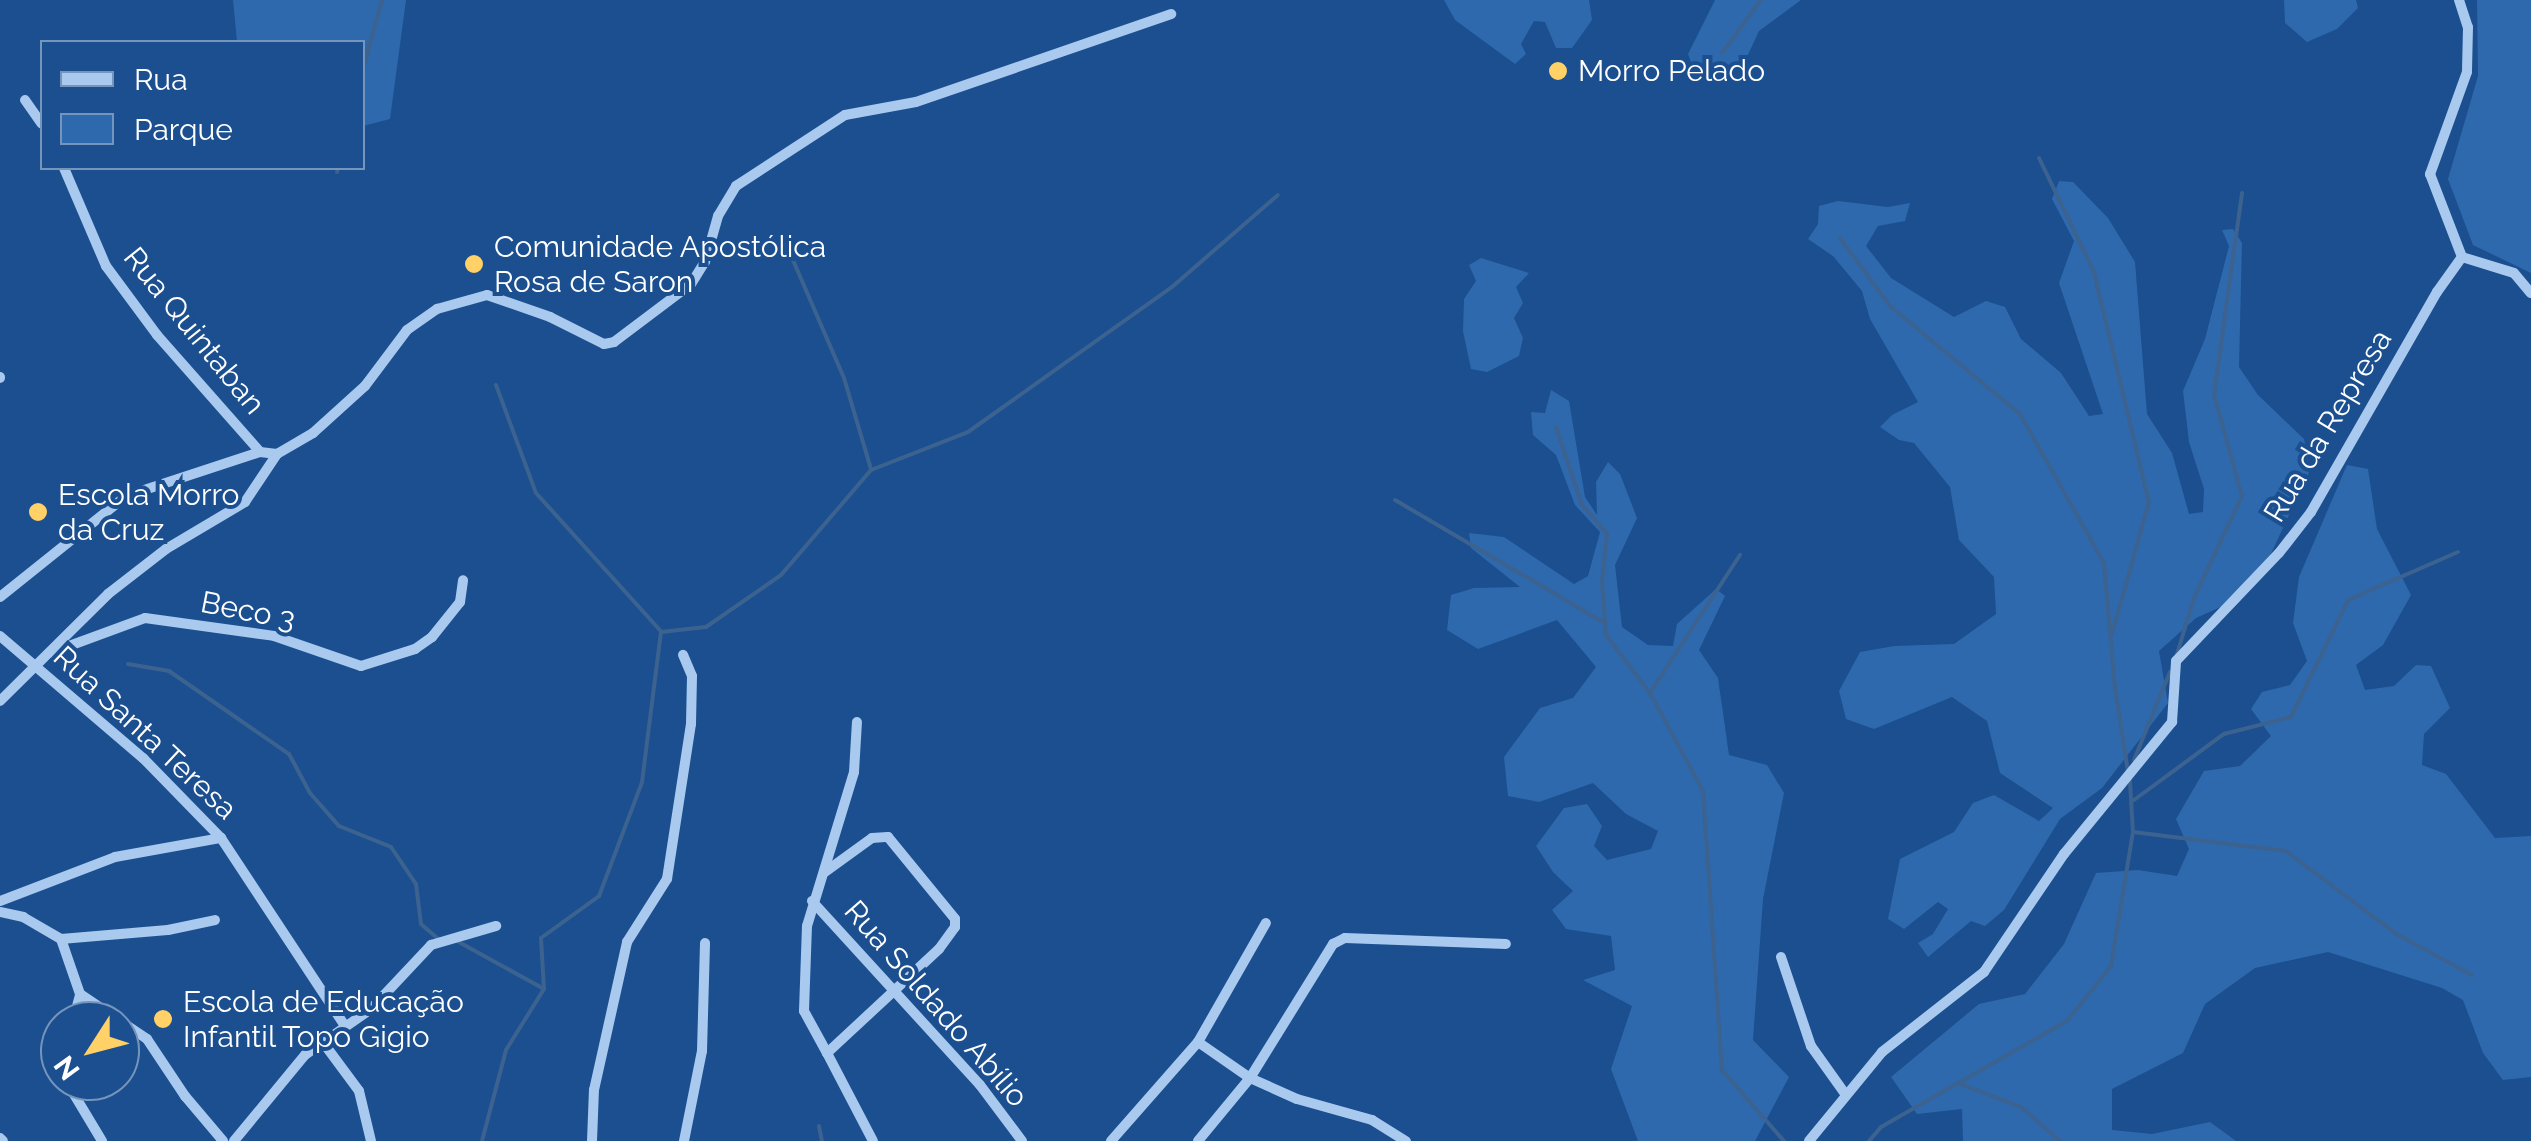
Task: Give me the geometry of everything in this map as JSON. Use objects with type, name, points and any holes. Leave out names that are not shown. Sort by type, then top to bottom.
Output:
[{"type":"street","points":[[2458,0],[2468,27],[2467,72],[2430,174],[2462,257],[2514,274],[2531,293]]},
{"type":"street","points":[[0,701],[108,594],[166,549],[245,502],[277,454],[313,432],[365,386],[408,330],[458,300],[487,295],[550,317],[604,344],[627,336],[690,284],[705,262],[718,216],[736,186],[846,115],[916,102],[1171,14]]},
{"type":"street","points":[[25,100],[40,121]]},
{"type":"street","name":"Rua Quintaban","points":[[65,170],[106,266],[157,335],[260,452],[277,454]]},
{"type":"street","name":"Rua da Represa","points":[[1809,1141],[1882,1052],[1984,972],[2064,854],[2172,722],[2176,661],[2279,553],[2311,512],[2437,292],[2462,257]]},
{"type":"street","points":[[0,597],[126,496],[260,452]]},
{"type":"street","name":"Beco 3","points":[[44,654],[146,618],[274,636],[360,666],[415,649],[432,637],[460,602],[463,580]]},
{"type":"street","name":"Rua Santa Teresa","points":[[0,636],[143,758],[221,838],[345,1026]]},
{"type":"street","points":[[592,1141],[594,1090],[627,942],[667,878],[691,724],[692,676],[683,655]]},
{"type":"street","points":[[856,722],[854,772],[825,872],[812,901],[803,1000],[873,1141]]},
{"type":"street","points":[[825,872],[872,838],[888,837],[955,919],[955,928],[939,949],[896,994],[827,1054]]},
{"type":"street","points":[[0,901],[115,857],[221,838]]},
{"type":"street","name":"Rua Soldado Abílio","points":[[812,901],[980,1084],[1022,1141]]},
{"type":"street","points":[[0,912],[24,917],[62,939],[168,930],[214,920]]},
{"type":"street","points":[[1111,1141],[1198,1042],[1266,923]]},
{"type":"street","points":[[234,1141],[322,1041],[371,1009],[431,946],[496,926]]},
{"type":"street","points":[[1198,1141],[1250,1078],[1332,944],[1345,938],[1506,944]]},
{"type":"street","points":[[62,939],[80,994],[78,1001]]},
{"type":"street","points":[[684,1141],[702,1050],[706,943]]},
{"type":"street","points":[[1780,957],[1811,1046],[1846,1095]]},
{"type":"street","points":[[80,994],[147,1039],[184,1096],[223,1141]]},
{"type":"street","points":[[322,1041],[359,1091],[371,1141]]},
{"type":"street","points":[[1198,1042],[1250,1078],[1297,1098],[1372,1120],[1406,1141]]},
{"type":"street","points":[[78,1101],[102,1141]]},
{"type":"green space","points":[[233,0],[406,0],[390,119],[365,125],[365,40],[237,40]]},
{"type":"green space","points":[[1444,0],[1589,0],[1592,20],[1572,48],[1556,48],[1545,22],[1534,21],[1521,44],[1526,54],[1515,64],[1455,20]]},
{"type":"green space","points":[[1715,0],[1801,0],[1759,31],[1746,59],[1727,76],[1697,78],[1688,54]]},
{"type":"green space","points":[[2284,0],[2356,0],[2358,8],[2337,29],[2307,42],[2285,23]]},
{"type":"green space","points":[[2477,0],[2531,0],[2531,273],[2473,245],[2448,179],[2478,76]]},
{"type":"green space","points":[[2059,181],[2073,182],[2108,218],[2135,262],[2147,414],[2172,453],[2189,514],[2203,512],[2204,489],[2189,442],[2183,391],[2205,339],[2229,246],[2222,230],[2233,229],[2242,243],[2239,367],[2258,395],[2304,439],[2310,470],[2269,558],[2234,601],[2196,618],[2159,651],[2168,703],[2102,788],[2060,819],[2004,910],[1985,926],[1971,921],[1928,957],[1918,943],[1933,934],[1948,909],[1938,902],[1904,929],[1888,919],[1900,859],[1954,832],[1973,803],[1994,795],[2039,821],[2053,808],[2000,773],[1987,721],[1952,697],[1874,729],[1846,719],[1839,691],[1860,652],[1894,646],[1954,644],[1996,614],[1994,577],[1959,540],[1950,487],[1914,443],[1899,440],[1880,427],[1892,415],[1918,402],[1870,319],[1862,291],[1833,256],[1808,239],[1818,224],[1819,206],[1838,201],[1888,207],[1910,203],[1905,221],[1878,226],[1866,246],[1891,278],[1954,317],[1986,301],[2005,307],[2021,339],[2061,373],[2089,416],[2103,414],[2059,283],[2074,241],[2052,199]]},
{"type":"green space","points":[[1481,258],[1529,273],[1516,287],[1523,303],[1514,318],[1523,338],[1519,356],[1487,372],[1471,369],[1463,331],[1464,299],[1476,281],[1469,265]]},
{"type":"green space","points":[[1551,390],[1569,401],[1585,497],[1597,515],[1596,482],[1608,462],[1620,474],[1637,518],[1615,565],[1622,627],[1648,645],[1673,646],[1677,624],[1716,589],[1725,596],[1699,650],[1718,678],[1729,755],[1767,765],[1784,793],[1763,899],[1753,1040],[1789,1077],[1755,1141],[1638,1141],[1611,1069],[1632,1006],[1583,980],[1615,970],[1611,936],[1566,929],[1552,910],[1573,891],[1553,872],[1536,846],[1564,808],[1587,804],[1602,826],[1594,846],[1607,860],[1651,849],[1658,831],[1626,814],[1593,783],[1539,802],[1508,796],[1504,757],[1540,708],[1573,698],[1596,667],[1557,620],[1478,649],[1447,630],[1451,595],[1474,588],[1520,587],[1471,548],[1469,533],[1504,537],[1574,584],[1588,576],[1600,532],[1575,505],[1556,455],[1533,435],[1531,412],[1545,413]]},
{"type":"green space","points":[[2347,465],[2368,469],[2377,529],[2411,595],[2383,645],[2356,665],[2365,690],[2394,686],[2416,665],[2431,666],[2450,708],[2424,734],[2422,765],[2446,774],[2495,838],[2531,836],[2531,1077],[2503,1080],[2483,1053],[2463,1000],[2442,988],[2328,952],[2255,968],[2205,1004],[2183,1053],[2112,1089],[2112,1130],[2152,1134],[2210,1122],[2236,1141],[1963,1141],[1962,1109],[1917,1114],[1891,1077],[1979,1004],[2025,994],[2064,944],[2096,873],[2138,870],[2177,876],[2189,849],[2176,819],[2204,771],[2240,766],[2271,736],[2251,709],[2262,692],[2290,685],[2307,661],[2293,623],[2299,577]]},
{"type":"waterway","points":[[365,62],[382,0]]},
{"type":"waterway","points":[[1722,53],[1761,0]]},
{"type":"waterway","points":[[2039,158],[2094,272],[2149,502],[2112,634]]},
{"type":"waterway","points":[[2177,654],[2194,598],[2242,496],[2214,395],[2242,193]]},
{"type":"waterway","points":[[482,1141],[506,1050],[544,989],[541,938],[599,896],[642,782],[661,632],[706,627],[781,575],[871,470],[968,432],[1172,287],[1278,195]]},
{"type":"waterway","points":[[1840,238],[1890,306],[2020,414],[2104,563],[2115,688],[2128,772]]},
{"type":"waterway","points":[[786,244],[844,378],[871,469]]},
{"type":"waterway","points":[[496,385],[536,493],[660,630]]},
{"type":"waterway","points":[[1556,427],[1582,505],[1607,534],[1602,581],[1606,635],[1650,693],[1703,791],[1722,1070],[1784,1141]]},
{"type":"waterway","points":[[1395,500],[1605,623]]},
{"type":"waterway","points":[[2134,800],[2224,734],[2291,717],[2348,600],[2458,552]]},
{"type":"waterway","points":[[1650,693],[1740,555]]},
{"type":"waterway","points":[[128,664],[169,671],[289,754],[310,793],[339,826],[391,847],[416,884],[421,924],[438,939]]},
{"type":"waterway","points":[[2134,760],[2170,672]]},
{"type":"waterway","points":[[1869,1141],[1881,1127],[2067,1021],[2111,966],[2133,832],[2130,781]]},
{"type":"waterway","points":[[2133,832],[2286,851],[2398,935],[2472,975]]},
{"type":"waterway","points":[[457,941],[544,989]]},
{"type":"waterway","points":[[1957,1083],[2021,1107],[2060,1141]]},
{"type":"waterway","points":[[819,1126],[822,1141]]},
{"type":"place","name":"Morro Pelado","points":[[1558,71]]},
{"type":"place","name":"Comunidade Apostólica Rosa de Saron","points":[[474,264]]},
{"type":"place","name":"Escola Morro da Cruz","points":[[38,512]]},
{"type":"place","name":"Escola de Educação Infantil Topo Gigio","points":[[163,1019]]}]
